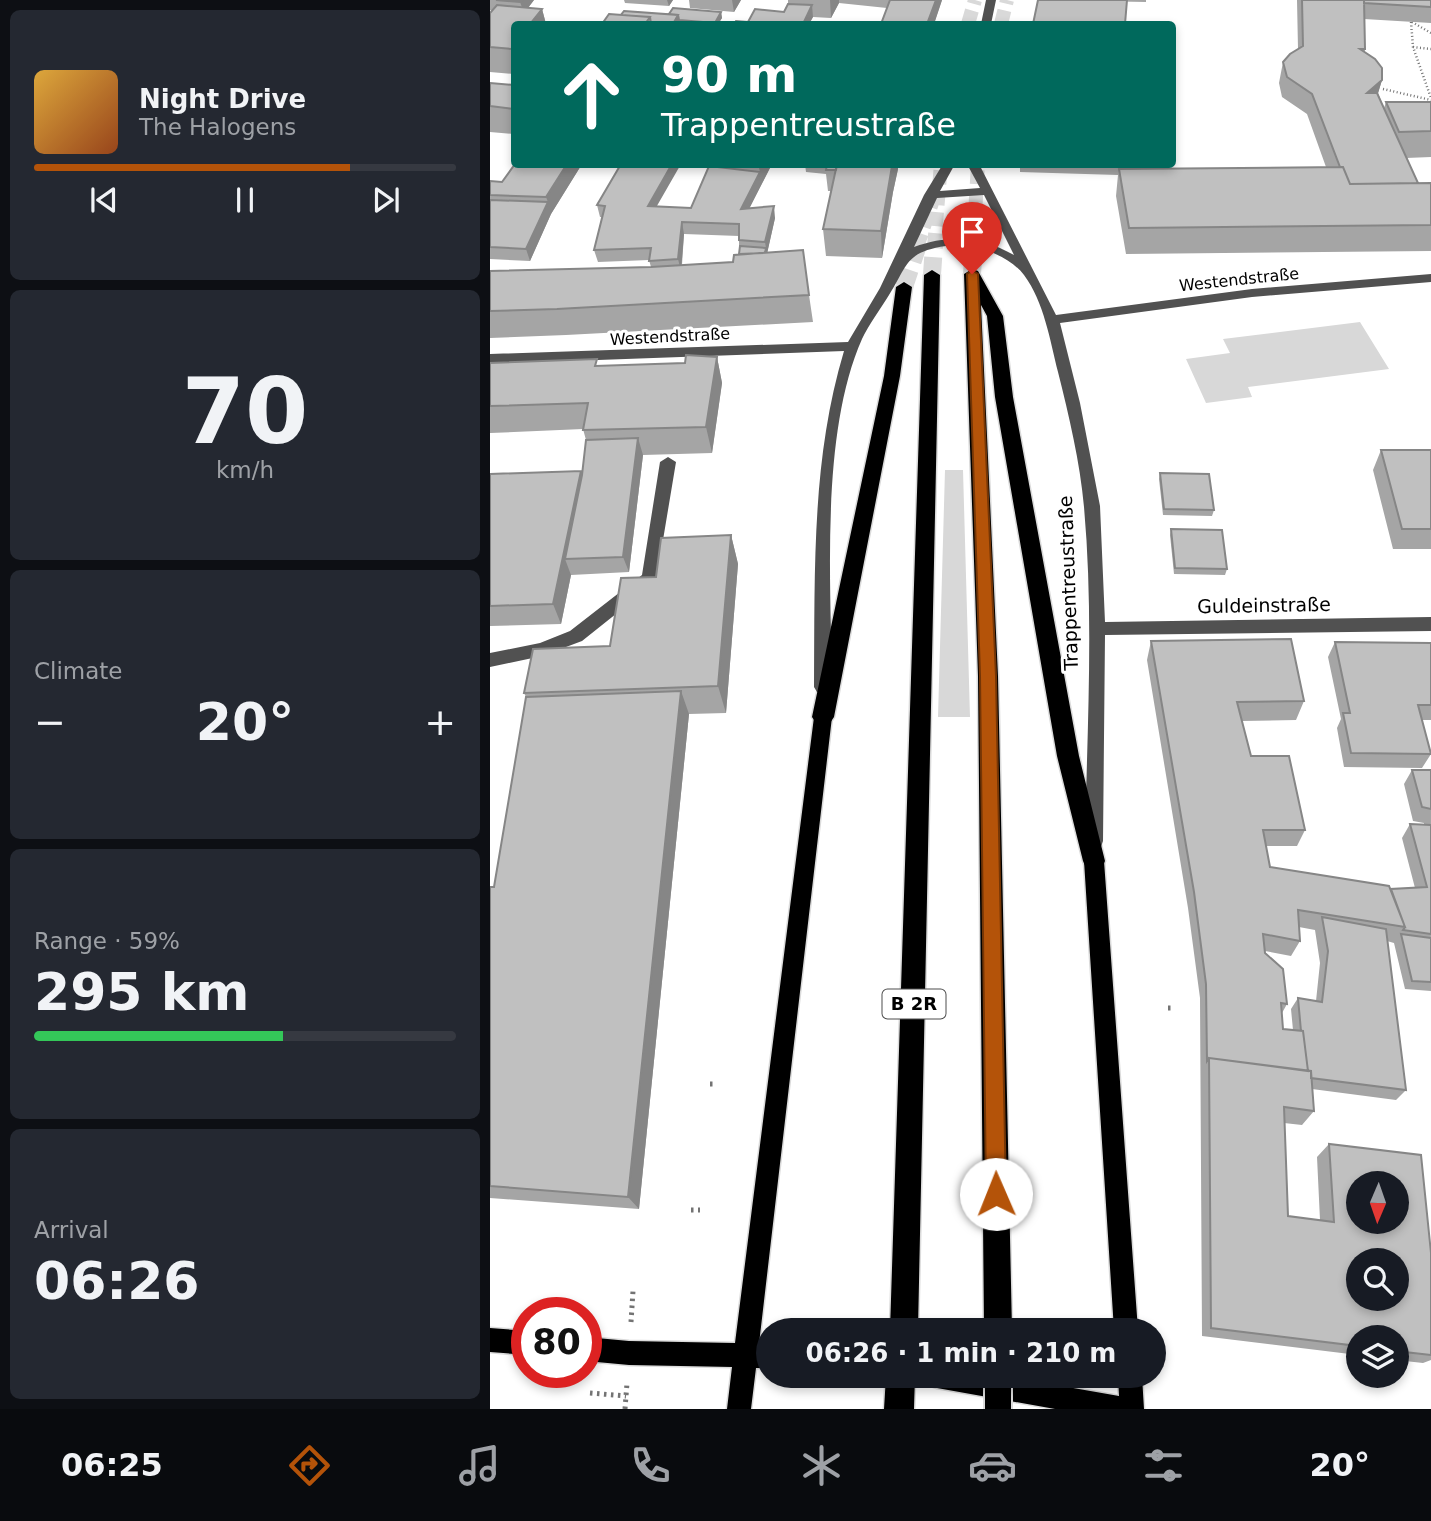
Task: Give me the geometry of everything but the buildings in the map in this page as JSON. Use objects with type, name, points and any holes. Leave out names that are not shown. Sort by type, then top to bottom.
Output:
[{"type":"highway","points":[[998,1318],[988,676],[972,274],[995,316],[1004,397],[1068,756],[1094,861]]},
{"type":"highway","name":"B 2R","points":[[904,1318],[932,275]]},
{"type":"highway","points":[[823,718],[892,376],[904,287]]},
{"type":"highway","points":[[900,1409],[901,1388]]},
{"type":"highway","points":[[998,1388],[998,1409]]},
{"type":"main road","points":[[759,1318],[764,1219],[823,718]]},
{"type":"main road","points":[[1094,861],[1125,1318]]},
{"type":"main road","points":[[490,1340],[511,1342]]},
{"type":"main road","points":[[602,1350],[756,1356]]},
{"type":"main road","points":[[739,1409],[756,1359]]},
{"type":"main road","points":[[1005,1388],[1125,1409]]},
{"type":"main road","points":[[1131,1388],[1132,1409]]},
{"type":"street","points":[[987,21],[991,0]]},
{"type":"street","points":[[823,718],[825,491],[835,415],[852,346],[902,258],[930,195],[947,168]]},
{"type":"street","name":"Trappentreustraße","points":[[975,168],[1052,320],[1073,403],[1092,506],[1097,629],[1094,861]]},
{"type":"street","points":[[930,195],[988,191]]},
{"type":"street","name":"Trappentreustraße","points":[[902,258],[923,246],[959,241],[995,250],[1027,272]]},
{"type":"street","name":"Westendstraße","points":[[1052,320],[1252,293],[1431,278]]},
{"type":"street","name":"Westendstraße","points":[[490,359],[852,346]]},
{"type":"street","points":[[490,660],[542,649],[576,636],[650,578],[668,462]]},
{"type":"street","name":"Guldeinstraße","points":[[1097,629],[1431,624]]},
{"type":"path","points":[[1431,33],[1411,22],[1413,47],[1431,99]]},
{"type":"path","points":[[1425,30],[1431,26]]},
{"type":"path","points":[[1413,47],[1431,49]]},
{"type":"path","points":[[1382,89],[1431,99]]},
{"type":"path","points":[[691,1210],[699,1210]]},
{"type":"path","points":[[590,1393],[626,1396]]},
{"type":"shaded area","points":[[1360,322],[1389,369],[1248,387],[1252,397],[1206,403],[1186,359],[1230,353],[1223,339]]},
{"type":"shaded area","points":[[945,470],[963,470],[970,717],[938,717]]},
{"type":"tunnel","points":[[969,21],[975,0]]},
{"type":"tunnel","points":[[1002,21],[1007,0]]},
{"type":"tunnel","points":[[934,247],[941,168]]},
{"type":"tunnel","points":[[973,247],[978,168]]},
{"type":"tunnel","points":[[917,247],[934,197]]},
{"type":"tunnel","points":[[904,287],[918,245]]},
{"type":"tunnel","points":[[932,275],[934,245]]},
{"type":"tunnel","points":[[972,274],[974,245]]},
{"type":"route","points":[[972,274],[988,676],[996,1194]]}]
